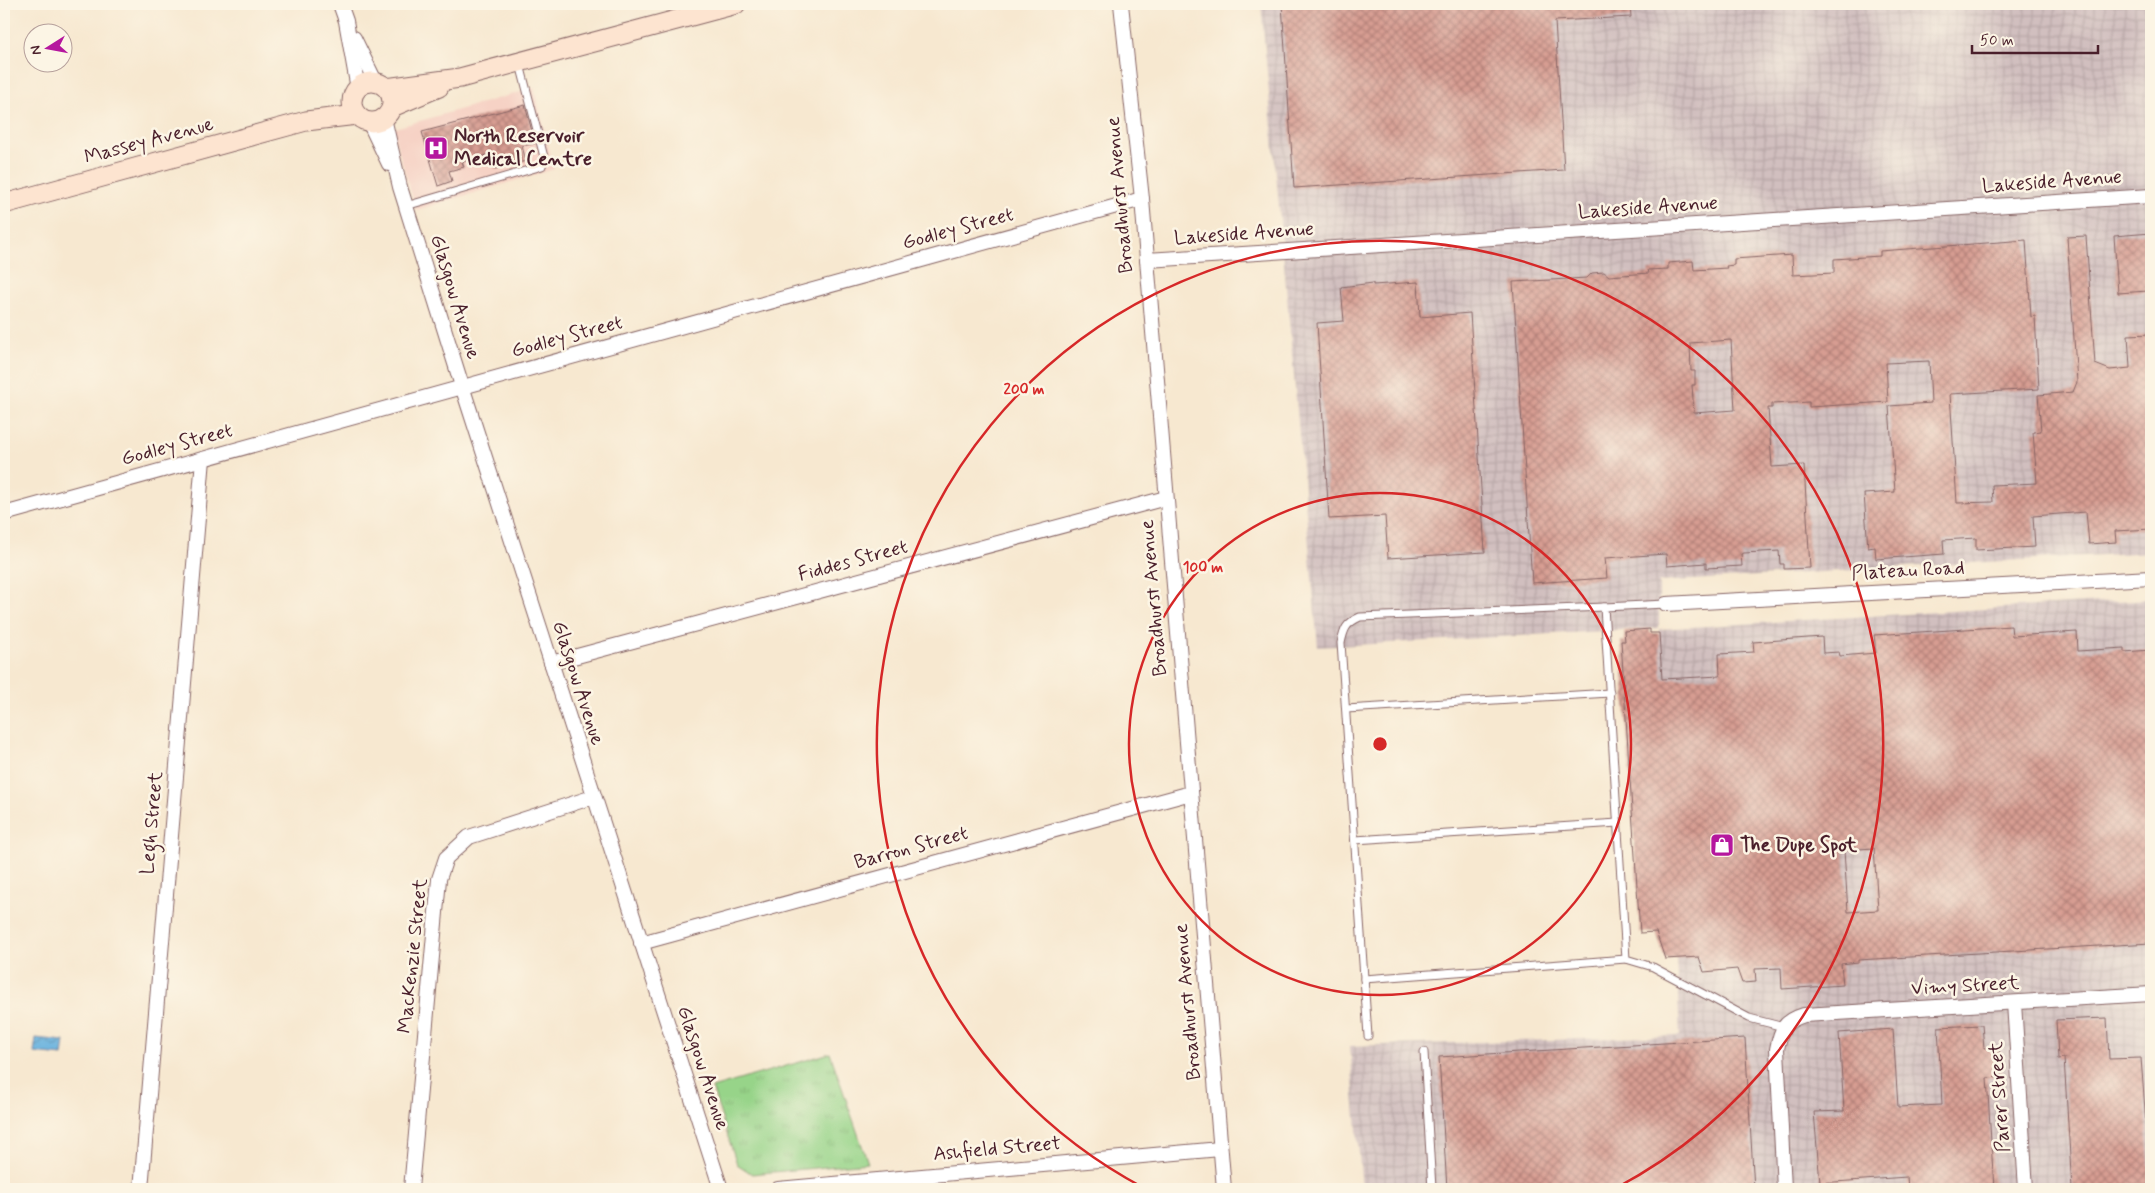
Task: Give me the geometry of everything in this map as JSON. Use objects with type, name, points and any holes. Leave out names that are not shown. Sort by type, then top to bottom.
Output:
[{"type":"street","points":[[340,4],[346,21],[381,85],[391,96],[376,115],[353,106],[356,92],[346,21]]},
{"type":"street","name":"Massey Avenue","points":[[381,85],[460,78],[520,64],[736,4]]},
{"type":"street","name":"Broadhurst Avenue","points":[[1121,4],[1142,199],[1224,1189]]},
{"type":"street","name":"Massey Avenue","points":[[4,204],[306,122],[376,115],[460,78]]},
{"type":"street","points":[[356,92],[369,82],[381,85]]},
{"type":"street","name":"Massey Avenue","points":[[306,122],[356,92]]},
{"type":"street","name":"Glasgow Avenue","points":[[376,115],[593,798],[721,1189]]},
{"type":"street","name":"Lakeside Avenue","points":[[1147,260],[2151,196]]},
{"type":"street","name":"Godley Street","points":[[4,514],[1142,199]]},
{"type":"street","name":"Legh Street","points":[[141,1189],[203,459]]},
{"type":"street","name":"Fiddes Street","points":[[551,663],[1166,498]]},
{"type":"street","name":"Plateau Road","points":[[1666,604],[2151,578]]},
{"type":"street","name":"Barron Street","points":[[641,942],[1191,793]]},
{"type":"street","name":"MacKenzie Street","points":[[411,1189],[439,879],[446,858],[469,837],[593,798]]},
{"type":"street","name":"Vimy Street","points":[[1784,1026],[1791,1019],[1804,1015],[2151,994]]},
{"type":"street","name":"Parer Street","points":[[2014,1003],[2026,1189]]},
{"type":"street","points":[[1784,1026],[1777,1048],[1784,1189]]},
{"type":"street","name":"Ashfield Street","points":[[778,1189],[1220,1149]]},
{"type":"lane","points":[[406,206],[542,166],[544,157],[520,64]]},
{"type":"lane","points":[[1368,1036],[1341,644],[1344,628],[1351,621],[1360,617],[1666,604]]},
{"type":"lane","points":[[1604,607],[1626,959]]},
{"type":"lane","points":[[1346,709],[1610,693]]},
{"type":"lane","points":[[1355,840],[1618,823]]},
{"type":"lane","points":[[1364,979],[1626,959],[1653,967],[1750,1018],[1784,1026]]},
{"type":"lane","points":[[1424,1052],[1432,1189]]},
{"type":"shaded area","points":[[1261,4],[2151,4],[2151,552],[1659,582],[1659,628],[1318,647]]},
{"type":"shaded area","points":[[534,88],[554,169],[416,210],[392,129]]},
{"type":"shaded area","points":[[2151,599],[2151,1189],[1362,1189],[1350,1046],[1680,1036],[1659,629]]},
{"type":"green space","points":[[830,1053],[868,1163],[752,1174],[737,1164],[712,1088]]},
{"type":"water","points":[[36,1038],[64,1041],[62,1056],[34,1053]]},
{"type":"building","points":[[1282,4],[1630,4],[1631,17],[1555,21],[1564,170],[1294,188]]},
{"type":"building","points":[[525,105],[535,143],[522,146],[526,161],[495,169],[491,154],[462,162],[464,167],[449,171],[452,181],[438,186],[422,132]]},
{"type":"building","points":[[2151,233],[2151,267],[2146,267],[2148,291],[2118,293],[2114,236]]},
{"type":"building","points":[[2086,236],[2095,364],[2110,370],[2130,368],[2128,335],[2151,334],[2151,529],[2115,531],[2116,542],[2089,544],[2086,512],[2033,516],[2035,547],[1976,550],[1976,538],[1943,540],[1944,554],[1876,559],[1875,547],[1868,548],[1864,494],[1895,492],[1889,406],[1931,403],[1929,361],[1886,363],[1888,402],[1809,407],[1809,402],[1772,404],[1772,408],[1768,408],[1772,467],[1804,465],[1810,568],[1784,569],[1784,564],[1780,564],[1779,551],[1741,554],[1742,566],[1706,568],[1706,563],[1667,566],[1666,554],[1605,558],[1607,578],[1532,583],[1513,282],[1587,278],[1592,273],[1604,272],[1609,276],[1649,273],[1648,270],[1668,269],[1668,263],[1693,261],[1694,270],[1727,268],[1726,266],[1734,265],[1734,259],[1792,255],[1793,275],[1834,273],[1834,259],[1880,256],[1880,251],[2026,240],[2031,317],[2035,316],[2039,389],[1950,394],[1957,503],[1993,502],[1992,485],[2037,483],[2033,432],[2041,431],[2038,395],[2073,392],[2077,382],[2067,237]],"holes":[[[1731,340],[1735,410],[1694,413],[1692,385],[1695,385],[1695,371],[1691,371],[1690,343]]]},
{"type":"building","points":[[1418,282],[1420,317],[1470,313],[1485,552],[1388,558],[1385,516],[1329,519],[1317,323],[1344,321],[1341,287],[1373,283],[1373,285]]},
{"type":"building","points":[[2011,626],[2012,636],[2077,632],[2078,651],[2124,648],[2124,652],[2151,650],[2151,943],[1858,960],[1858,962],[1841,964],[1843,985],[1782,989],[1781,968],[1755,969],[1756,982],[1742,983],[1737,969],[1704,972],[1699,957],[1665,959],[1656,932],[1640,933],[1621,641],[1625,641],[1624,631],[1650,629],[1650,633],[1659,633],[1662,679],[1720,676],[1719,654],[1754,652],[1753,642],[1822,637],[1823,653],[1839,652],[1840,656],[1876,653],[1874,635]],"holes":[[[1874,848],[1878,910],[1848,912],[1844,850]]]},
{"type":"building","points":[[2107,1018],[2109,1059],[2141,1058],[2151,1189],[2072,1189],[2064,1058],[2058,1059],[2056,1020]]},
{"type":"building","points":[[1982,1025],[1984,1048],[1999,1047],[2001,1077],[1987,1078],[1994,1189],[1908,1189],[1907,1177],[1820,1183],[1814,1112],[1844,1111],[1839,1033],[1893,1029],[1898,1107],[1942,1105],[1938,1027]]},
{"type":"building","points":[[1745,1038],[1754,1189],[1447,1189],[1439,1057]]},
{"type":"place","name":"North Reservoir Medical Centre","points":[[436,148]]},
{"type":"place","name":"The Dupe Spot","points":[[1722,845]]}]
